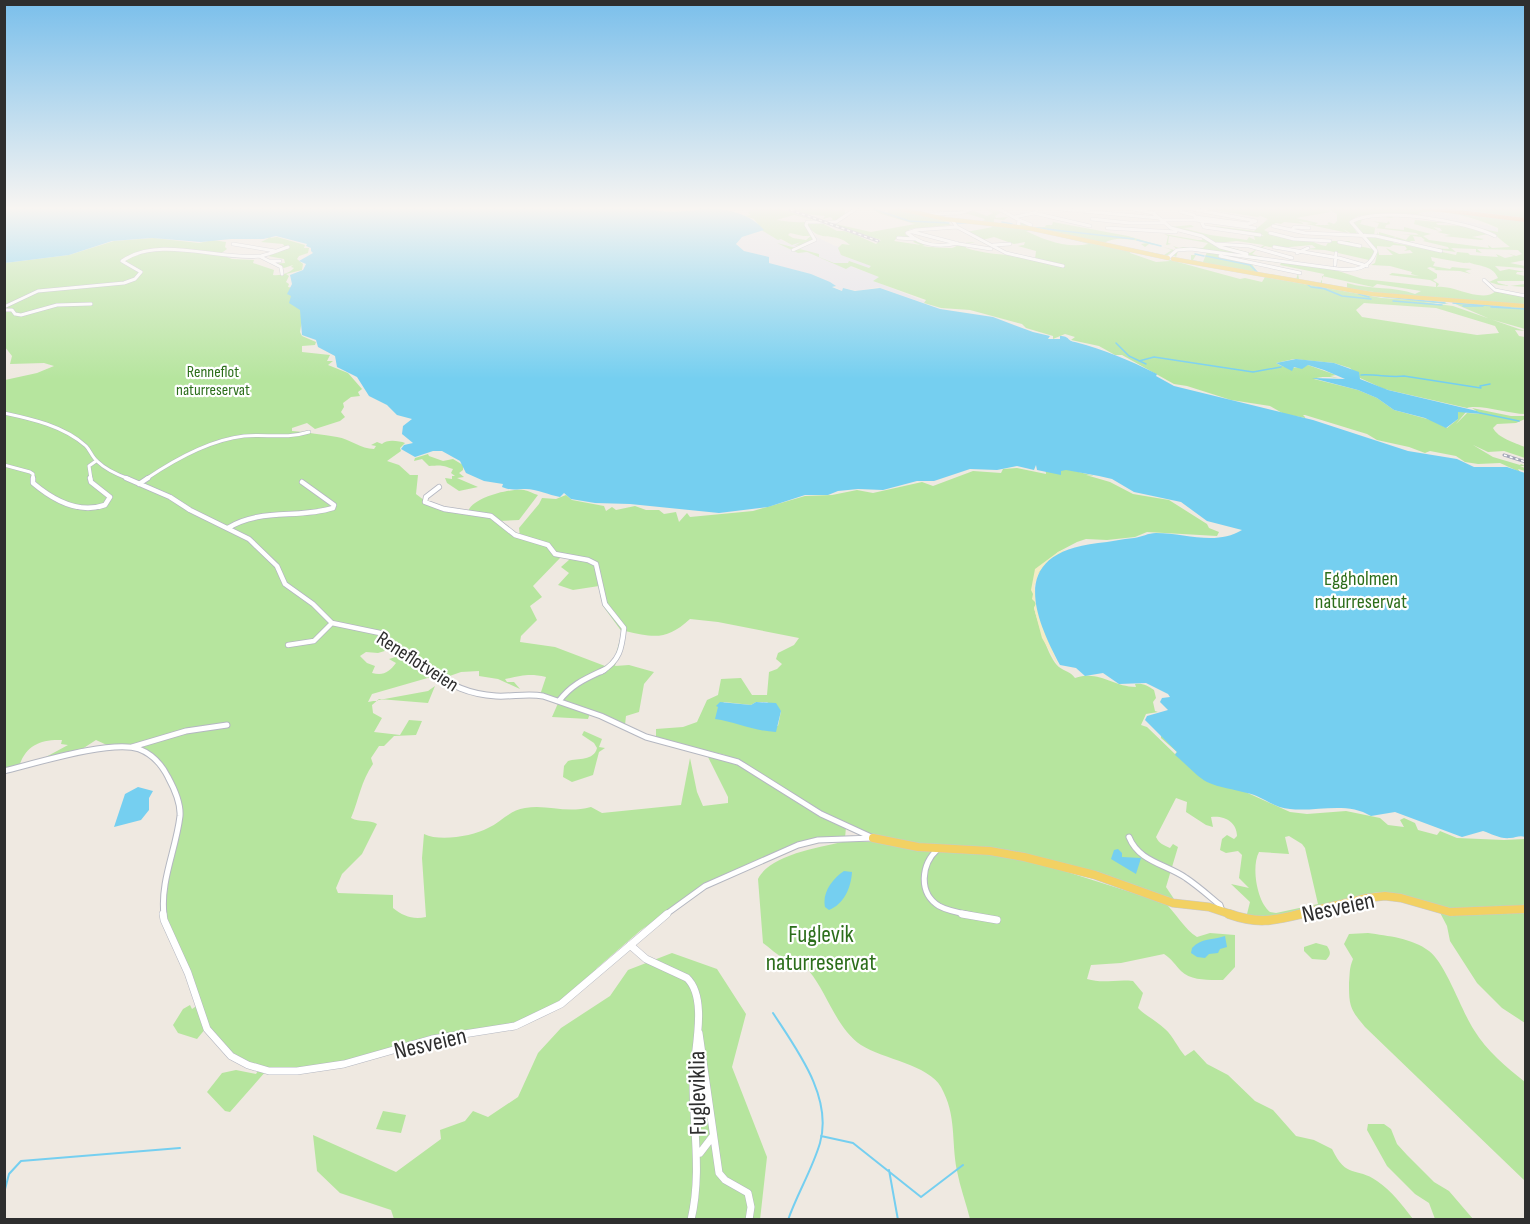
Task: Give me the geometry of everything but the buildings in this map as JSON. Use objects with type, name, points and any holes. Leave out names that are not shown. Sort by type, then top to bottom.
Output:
[{"type":"main road","points":[[1210,265],[1372,294],[1526,306]]},
{"type":"main road","name":"Nesveien","points":[[873,838],[918,847],[990,851],[1024,857],[1095,875],[1173,903],[1203,906],[1249,921],[1271,921],[1367,898],[1385,896],[1401,898],[1450,912],[1526,909]]},
{"type":"street","points":[[4,309],[24,295],[39,290],[86,288],[134,280],[141,272],[129,265]]},
{"type":"street","points":[[276,265],[281,267],[282,274]]},
{"type":"street","points":[[1264,265],[1300,273]]},
{"type":"street","points":[[1308,265],[1341,270],[1367,266]]},
{"type":"street","points":[[1484,280],[1495,290],[1526,296]]},
{"type":"street","points":[[4,309],[12,310],[17,315],[57,305],[92,304]]},
{"type":"street","points":[[4,413],[32,419],[61,430],[87,447],[96,461],[110,471],[170,497],[254,543],[278,566],[285,584],[313,604],[332,623],[314,641],[288,645]]},
{"type":"street","points":[[140,484],[174,462],[225,441],[242,436],[296,437],[309,432]]},
{"type":"street","points":[[4,465],[33,474],[33,483],[42,492],[70,505],[96,508],[105,505],[110,496],[91,482],[89,466],[96,461]]},
{"type":"street","points":[[228,528],[237,522],[251,519],[313,513],[333,508],[334,505],[302,482]]},
{"type":"street","points":[[439,487],[426,497],[425,502],[444,509],[490,516],[515,535],[548,545],[555,554],[588,560],[596,564],[605,604],[624,628],[620,651],[611,668],[569,686],[559,701]]},
{"type":"street","name":"Reneflotveien","points":[[332,623],[380,633],[420,666],[460,690],[497,696],[534,694],[601,716],[646,737],[738,762],[821,814],[873,838]]},
{"type":"street","name":"Nesveien","points":[[4,771],[76,753],[132,747],[186,731],[227,725]]},
{"type":"street","points":[[140,749],[146,742]]},
{"type":"street","name":"Nesveien","points":[[132,747],[140,749],[163,767],[175,789],[179,807],[178,830],[162,899],[164,920],[188,973],[207,1029],[224,1049],[248,1065],[275,1072],[303,1070],[371,1057],[432,1039],[515,1026],[561,1004],[685,901],[726,876],[798,845],[818,840],[873,838]]},
{"type":"street","points":[[845,838],[846,826]]},
{"type":"street","name":"Nesveien","points":[[1129,837],[1133,847],[1142,855],[1185,877],[1220,905],[1222,911]]},
{"type":"street","points":[[918,847],[927,858]]},
{"type":"street","points":[[938,849],[927,858],[924,883],[928,895],[937,905],[952,911],[998,920]]},
{"type":"street","name":"Fugleviklia","points":[[630,945],[644,959],[685,977],[692,983],[718,1173],[728,1184],[744,1188],[750,1193],[752,1204],[749,1220]]},
{"type":"street","name":"Fugleviklia","points":[[691,1220],[696,1200],[699,1154],[692,1077],[693,1053],[699,1033]]},
{"type":"street","name":"Fugleviklia","points":[[699,1154],[713,1136]]},
{"type":"shaded area","points":[[776,265],[854,265],[852,267],[880,277],[874,281],[926,302],[878,287],[858,291],[843,288],[842,291],[817,276]]},
{"type":"shaded area","points":[[855,265],[872,266],[868,268]]},
{"type":"green space","name":"Renneflot naturreservat","points":[[5,265],[259,265],[274,270],[273,275],[285,274],[294,268],[291,267],[303,265],[302,270],[286,274],[289,276],[286,282],[289,284],[288,287],[293,288],[303,314],[300,332],[302,336],[316,342],[315,345],[302,346],[302,352],[330,355],[327,361],[333,361],[328,365],[348,373],[362,389],[358,392],[360,396],[351,397],[343,403],[344,407],[341,412],[345,417],[340,421],[315,429],[307,423],[292,428],[292,431],[337,437],[369,449],[374,449],[376,446],[371,445],[377,442],[382,444],[390,441],[405,443],[400,448],[401,451],[387,461],[399,465],[410,475],[418,475],[416,494],[429,504],[468,512],[476,502],[501,492],[524,490],[538,495],[519,520],[497,521],[520,537],[519,528],[542,498],[556,499],[566,495],[572,500],[604,506],[606,511],[612,507],[616,510],[635,506],[646,510],[659,510],[664,514],[676,512],[679,522],[687,513],[690,517],[753,511],[805,496],[832,495],[857,490],[873,493],[922,482],[933,486],[973,471],[1001,473],[1003,469],[1017,468],[1046,474],[1045,463],[1094,476],[1086,475],[1110,482],[1133,494],[1169,500],[1207,524],[1209,528],[1219,532],[1217,536],[1147,532],[1135,537],[1107,540],[1086,539],[1058,552],[1035,577],[1033,594],[1036,604],[1034,608],[1044,639],[1055,662],[1075,678],[1099,677],[1128,686],[1145,685],[1154,690],[1156,698],[1153,702],[1155,711],[1158,712],[1146,714],[1141,725],[1147,727],[1175,754],[1177,752],[1161,738],[1161,731],[1190,767],[1290,812],[1307,814],[1346,811],[1380,818],[1388,825],[1404,827],[1400,820],[1404,818],[1415,823],[1418,830],[1437,835],[1440,831],[1457,838],[1525,839],[1525,1023],[1502,1008],[1477,983],[1450,941],[1447,926],[1436,905],[1381,892],[1294,913],[1246,918],[1250,902],[1231,884],[1249,888],[1239,878],[1242,855],[1238,851],[1226,853],[1220,850],[1222,839],[1227,835],[1234,839],[1237,836],[1235,827],[1229,820],[1216,817],[1211,817],[1213,827],[1206,825],[1186,812],[1187,802],[1176,798],[1156,837],[1160,843],[1170,848],[1173,844],[1178,847],[1166,887],[1174,899],[1096,874],[955,846],[880,840],[846,827],[845,838],[798,845],[705,886],[641,930],[597,968],[589,981],[573,995],[515,1026],[449,1036],[344,1064],[266,1071],[230,1112],[225,1111],[207,1092],[222,1073],[236,1070],[256,1074],[259,1069],[231,1056],[206,1028],[197,1039],[178,1033],[173,1025],[183,1009],[190,1005],[192,1009],[198,1005],[163,913],[180,814],[169,777],[142,748],[144,745],[109,746],[96,740],[76,753],[33,764],[68,745],[61,744],[62,740],[34,745],[25,754],[19,767],[5,771],[5,380],[37,373],[54,366],[44,363],[10,364],[12,356],[5,347]],"holes":[[[560,556],[570,559],[561,567],[569,573],[558,585],[573,590],[599,586],[603,606],[622,632],[615,658],[610,664],[605,666],[555,647],[520,642],[521,636],[537,620],[530,606],[542,597],[533,586]],[[690,619],[718,622],[799,638],[794,645],[778,653],[776,659],[782,664],[769,672],[767,695],[752,695],[741,678],[721,679],[718,695],[707,700],[697,722],[683,727],[656,729],[656,738],[725,755],[708,757],[728,797],[728,803],[703,806],[697,792],[690,758],[681,805],[602,813],[591,807],[573,810],[533,807],[515,811],[493,826],[474,833],[447,838],[424,834],[422,858],[426,917],[421,918],[412,918],[393,908],[393,895],[338,893],[336,888],[342,874],[362,854],[377,824],[351,818],[373,764],[371,758],[379,746],[384,746],[394,736],[416,735],[422,721],[409,720],[400,735],[374,732],[382,718],[373,713],[372,705],[378,700],[368,702],[372,694],[431,677],[433,673],[441,679],[461,672],[479,671],[479,676],[498,679],[520,689],[514,682],[507,682],[505,679],[530,675],[546,677],[540,695],[559,701],[552,717],[588,719],[590,713],[625,725],[626,716],[639,712],[644,684],[654,672],[629,665],[615,666],[625,631],[660,636],[674,631]],[[398,647],[405,654],[389,659],[396,663],[383,674],[372,673],[375,666],[367,663],[360,656],[366,652],[378,653]],[[724,702],[751,705],[756,702],[767,702],[781,711],[778,726]],[[1289,836],[1305,848],[1318,904],[1276,913],[1270,912],[1262,901],[1257,884],[1256,866],[1259,852],[1289,854],[1285,837]]]},
{"type":"green space","points":[[275,265],[293,265],[284,268]]},
{"type":"green space","points":[[837,265],[861,265],[869,268],[871,266],[869,265],[1189,265],[1240,279],[1262,282],[1265,277],[1382,298],[1443,302],[1449,304],[1422,302],[1453,306],[1525,331],[1515,330],[1519,336],[1525,337],[1525,414],[1479,407],[1467,408],[1384,389],[1360,378],[1350,368],[1334,363],[1294,359],[1276,363],[1292,368],[1308,365],[1336,375],[1330,376],[1338,378],[1314,379],[1358,390],[1377,398],[1394,410],[1431,420],[1447,428],[1458,419],[1458,412],[1466,412],[1456,424],[1467,413],[1481,414],[1472,408],[1511,416],[1525,416],[1525,419],[1516,423],[1497,424],[1493,428],[1503,437],[1525,447],[1525,458],[1504,451],[1488,452],[1473,445],[1493,457],[1525,466],[1520,466],[1525,468],[1525,471],[1518,469],[1520,472],[1500,463],[1478,464],[1465,462],[1456,456],[1430,451],[1425,453],[1377,440],[1367,434],[1305,415],[1303,415],[1306,418],[1284,414],[1270,406],[1231,400],[1174,384],[1122,355],[1115,355],[1099,346],[1071,340],[1075,337],[1065,334],[1053,339],[1053,336],[1026,328],[1022,324],[970,310],[941,308],[924,303],[926,300],[873,281],[879,277],[851,266],[846,269]],"holes":[[[1364,303],[1436,308],[1495,326],[1499,333],[1477,335],[1362,317],[1356,310]]]},
{"type":"green space","points":[[1209,265],[1253,265],[1259,274]]},
{"type":"green space","points":[[1281,265],[1354,268],[1364,265],[1364,266],[1356,268],[1332,269],[1363,279],[1436,287],[1436,283],[1430,280],[1389,275],[1392,273],[1419,276],[1411,274],[1412,272],[1390,266],[1373,265],[1433,265],[1450,269],[1452,267],[1472,269],[1465,271],[1471,274],[1427,268],[1437,274],[1437,278],[1433,280],[1439,284],[1437,287],[1451,288],[1475,295],[1490,294],[1496,291],[1525,297],[1525,306],[1408,297],[1340,287],[1347,288],[1347,283],[1415,294],[1421,291],[1377,284],[1373,287],[1323,276],[1324,274]]},
{"type":"green space","points":[[1479,265],[1525,266],[1525,271],[1523,268],[1495,266],[1500,271],[1509,269],[1525,272],[1516,274],[1525,276],[1525,281],[1497,281],[1509,286],[1489,282],[1498,278],[1486,267]]},
{"type":"green space","points":[[1298,273],[1299,280],[1320,284],[1322,279],[1322,284],[1338,288],[1263,275],[1296,280]]},
{"type":"green space","points":[[1453,303],[1525,307],[1525,329],[1490,319]]},
{"type":"green space","points":[[428,454],[443,461],[453,459],[463,465],[463,470],[459,473],[464,477],[457,478],[478,487],[459,491],[447,483],[445,478],[452,479],[452,476],[455,476],[451,473],[453,469],[429,466],[422,459],[414,461],[415,458]]},
{"type":"green space","points":[[435,686],[428,703],[383,699],[428,691]]},
{"type":"green space","points":[[584,731],[602,739],[599,747],[605,748],[599,752],[593,775],[572,782],[563,777],[564,766],[568,761],[593,755],[597,748],[594,743],[582,735]]},
{"type":"green space","name":"Fuglevik naturreservat","points":[[847,841],[1023,858],[1165,903],[1197,937],[1210,933],[1235,935],[1235,967],[1223,980],[1190,977],[1164,954],[1121,963],[1091,965],[1087,979],[1133,981],[1143,993],[1138,1008],[1168,1032],[1185,1056],[1194,1050],[1207,1064],[1228,1075],[1255,1101],[1273,1110],[1296,1136],[1314,1140],[1332,1149],[1337,1159],[1347,1169],[1370,1177],[1382,1185],[1413,1219],[970,1219],[957,1171],[949,1108],[941,1087],[935,1079],[916,1068],[870,1050],[852,1038],[809,971],[782,957],[763,943],[758,879],[764,870],[773,863],[798,853]]},
{"type":"green space","points":[[1368,933],[1408,940],[1429,951],[1441,966],[1479,1038],[1497,1058],[1525,1082],[1525,1181],[1356,1016],[1349,997],[1353,959],[1344,944],[1349,934]]},
{"type":"green space","points":[[1316,943],[1327,946],[1330,955],[1326,960],[1312,959],[1304,951],[1304,947]]},
{"type":"green space","points":[[672,953],[717,969],[746,1014],[732,1067],[767,1157],[760,1220],[394,1219],[391,1210],[340,1193],[317,1171],[313,1135],[396,1172],[441,1139],[440,1130],[465,1121],[473,1111],[488,1117],[518,1097],[538,1053],[561,1028],[610,996],[628,970]]},
{"type":"green space","points":[[383,1111],[406,1115],[401,1133],[376,1129]]},
{"type":"green space","points":[[1368,1124],[1384,1124],[1391,1129],[1397,1144],[1407,1155],[1434,1182],[1449,1191],[1473,1219],[1435,1219],[1429,1203],[1415,1194],[1387,1166],[1367,1130]]},
{"type":"sand","points":[[1066,549],[1039,572],[1034,586],[1040,620],[1059,667],[1042,638],[1034,608],[1036,603],[1032,599],[1031,590],[1035,569],[1058,552]]},
{"type":"water","points":[[305,265],[777,265],[811,274],[830,282],[836,286],[832,287],[842,291],[843,288],[855,291],[880,288],[940,309],[993,317],[1050,336],[1048,339],[1060,339],[1060,336],[1063,336],[1136,364],[1157,374],[1156,376],[1174,386],[1313,420],[1408,451],[1457,459],[1474,467],[1507,467],[1525,473],[1525,837],[1503,838],[1483,831],[1462,837],[1395,812],[1371,816],[1342,808],[1300,810],[1284,808],[1252,795],[1212,784],[1175,755],[1177,752],[1145,720],[1147,716],[1168,710],[1160,702],[1162,698],[1170,697],[1168,694],[1146,683],[1119,684],[1103,673],[1085,676],[1076,668],[1060,665],[1049,644],[1036,604],[1036,586],[1040,571],[1052,558],[1071,549],[1156,533],[1211,538],[1232,535],[1242,530],[1207,521],[1181,502],[1134,492],[1112,479],[1066,470],[1061,471],[1061,475],[1037,470],[1036,465],[1034,470],[1017,466],[997,470],[970,469],[934,481],[917,481],[883,490],[858,489],[838,491],[828,495],[805,495],[768,507],[719,513],[630,504],[595,503],[571,499],[564,493],[560,497],[530,489],[502,487],[503,484],[484,481],[466,473],[460,461],[442,451],[433,451],[415,457],[401,449],[404,445],[413,443],[402,434],[403,426],[412,419],[397,415],[387,405],[369,396],[357,377],[337,367],[335,356],[318,347],[316,340],[302,335],[300,310],[289,303],[291,296],[287,294],[292,284],[290,275],[303,270]]},
{"type":"water","points":[[1296,359],[1334,363],[1359,372],[1360,379],[1388,390],[1482,414],[1458,412],[1458,419],[1446,428],[1425,418],[1394,410],[1377,398],[1358,390],[1312,378],[1345,379],[1324,370],[1308,365],[1302,369],[1294,367],[1292,371],[1276,363]]},
{"type":"water","points":[[720,702],[751,705],[756,702],[776,703],[781,711],[776,732],[715,719],[718,707],[716,706]]},
{"type":"water","points":[[138,787],[153,791],[149,798],[149,810],[141,820],[114,827],[125,794]]},
{"type":"water","points":[[1118,849],[1122,857],[1141,858],[1136,874],[1111,859],[1114,850]]},
{"type":"water","points":[[844,871],[852,872],[850,884],[843,900],[829,910],[825,907],[825,897],[832,882]]},
{"type":"water","points":[[1225,936],[1227,947],[1220,949],[1218,953],[1209,954],[1205,958],[1191,953],[1192,948],[1199,942]]},
{"type":"waterway","points":[[1250,265],[1257,272]]},
{"type":"waterway","points":[[1307,284],[1311,287],[1324,289]]},
{"type":"waterway","points":[[1315,285],[1324,289]]},
{"type":"waterway","points":[[1324,289],[1342,296],[1371,299]]},
{"type":"waterway","points":[[1359,294],[1369,297]]},
{"type":"waterway","points":[[1378,296],[1445,303]]},
{"type":"waterway","points":[[1393,301],[1442,305]]},
{"type":"waterway","points":[[1453,303],[1510,307]]},
{"type":"waterway","points":[[1463,306],[1483,306]]},
{"type":"waterway","points":[[1491,307],[1526,309]]},
{"type":"waterway","points":[[1116,343],[1129,356],[1139,361]]},
{"type":"waterway","points":[[1139,361],[1154,357],[1253,372],[1281,367]]},
{"type":"waterway","points":[[1139,361],[1146,364]]},
{"type":"waterway","points":[[1361,375],[1404,376],[1481,388],[1480,386],[1490,384]]},
{"type":"waterway","points":[[1480,413],[1519,421]]},
{"type":"waterway","points":[[773,1013],[802,1058],[817,1091],[822,1108],[821,1136]]},
{"type":"waterway","points":[[788,1220],[813,1163],[821,1136]]},
{"type":"waterway","points":[[821,1136],[853,1143],[889,1172]]},
{"type":"waterway","points":[[4,1193],[9,1174],[21,1161],[180,1148]]},
{"type":"waterway","points":[[889,1172],[921,1197],[963,1165]]},
{"type":"waterway","points":[[889,1172],[898,1220]]},
{"type":"railway","points":[[1504,455],[1526,462]]},
{"type":"park label","name":"Eggholmen naturreservat","points":[[1361,590]]}]
